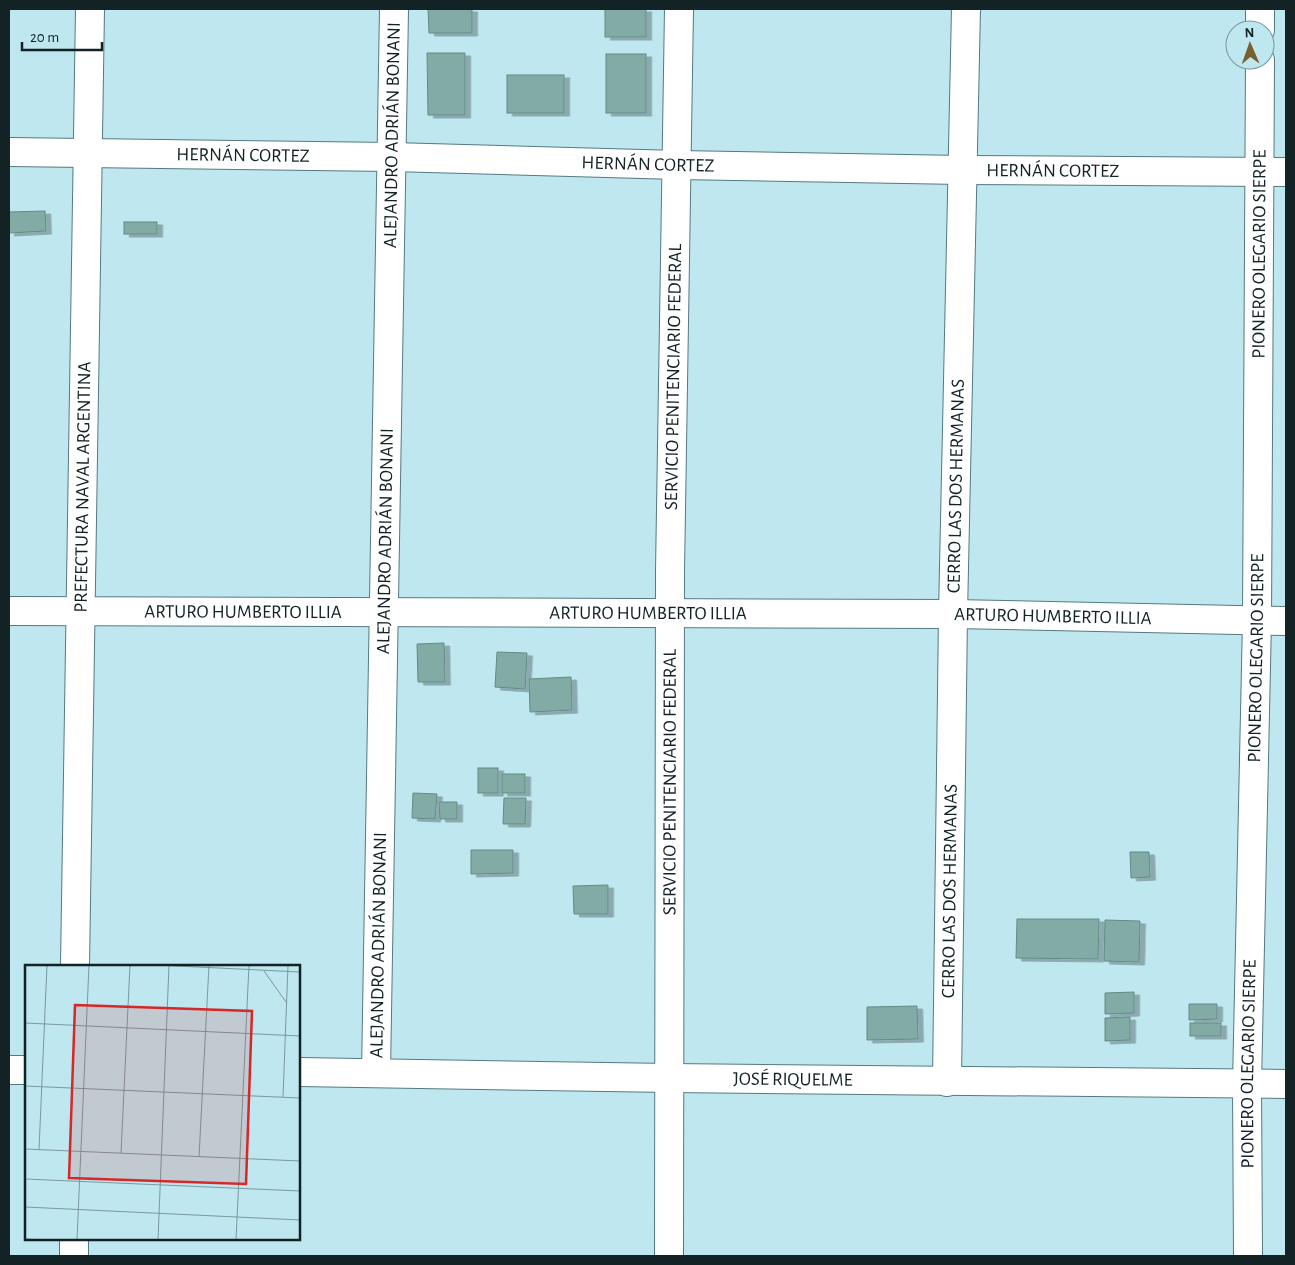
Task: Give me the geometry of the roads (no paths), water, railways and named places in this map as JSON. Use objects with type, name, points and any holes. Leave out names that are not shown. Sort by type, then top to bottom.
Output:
[{"type":"street","name":"PREFECTURA NAVAL ARGENTINA","points":[[75,965],[90,9]]},
{"type":"street","name":"ALEJANDRO ADRIÁN BONANI","points":[[376,1073],[394,9]]},
{"type":"street","name":"SERVICIO PENITENCIARIO FEDERAL","points":[[669,1256],[670,562],[680,9]]},
{"type":"street","name":"CERRO LAS DOS HERMANAS","points":[[947,1082],[953,614],[966,9]]},
{"type":"street","name":"PIONERO OLEGARIO SIERPE","points":[[1248,1256],[1247,1084],[1257,620],[1260,70]]},
{"type":"street","name":"HERNÁN CORTEZ","points":[[9,152],[392,157],[962,170],[1286,172]]},
{"type":"street","name":"ARTURO HUMBERTO ILLIA","points":[[9,612],[953,614],[1286,620]]},
{"type":"street","points":[[9,1070],[25,1070]]},
{"type":"street","name":"JOSÉ RIQUELME","points":[[300,1072],[947,1082],[1286,1084]]},
{"type":"street","points":[[74,1240],[74,1256]]}]
